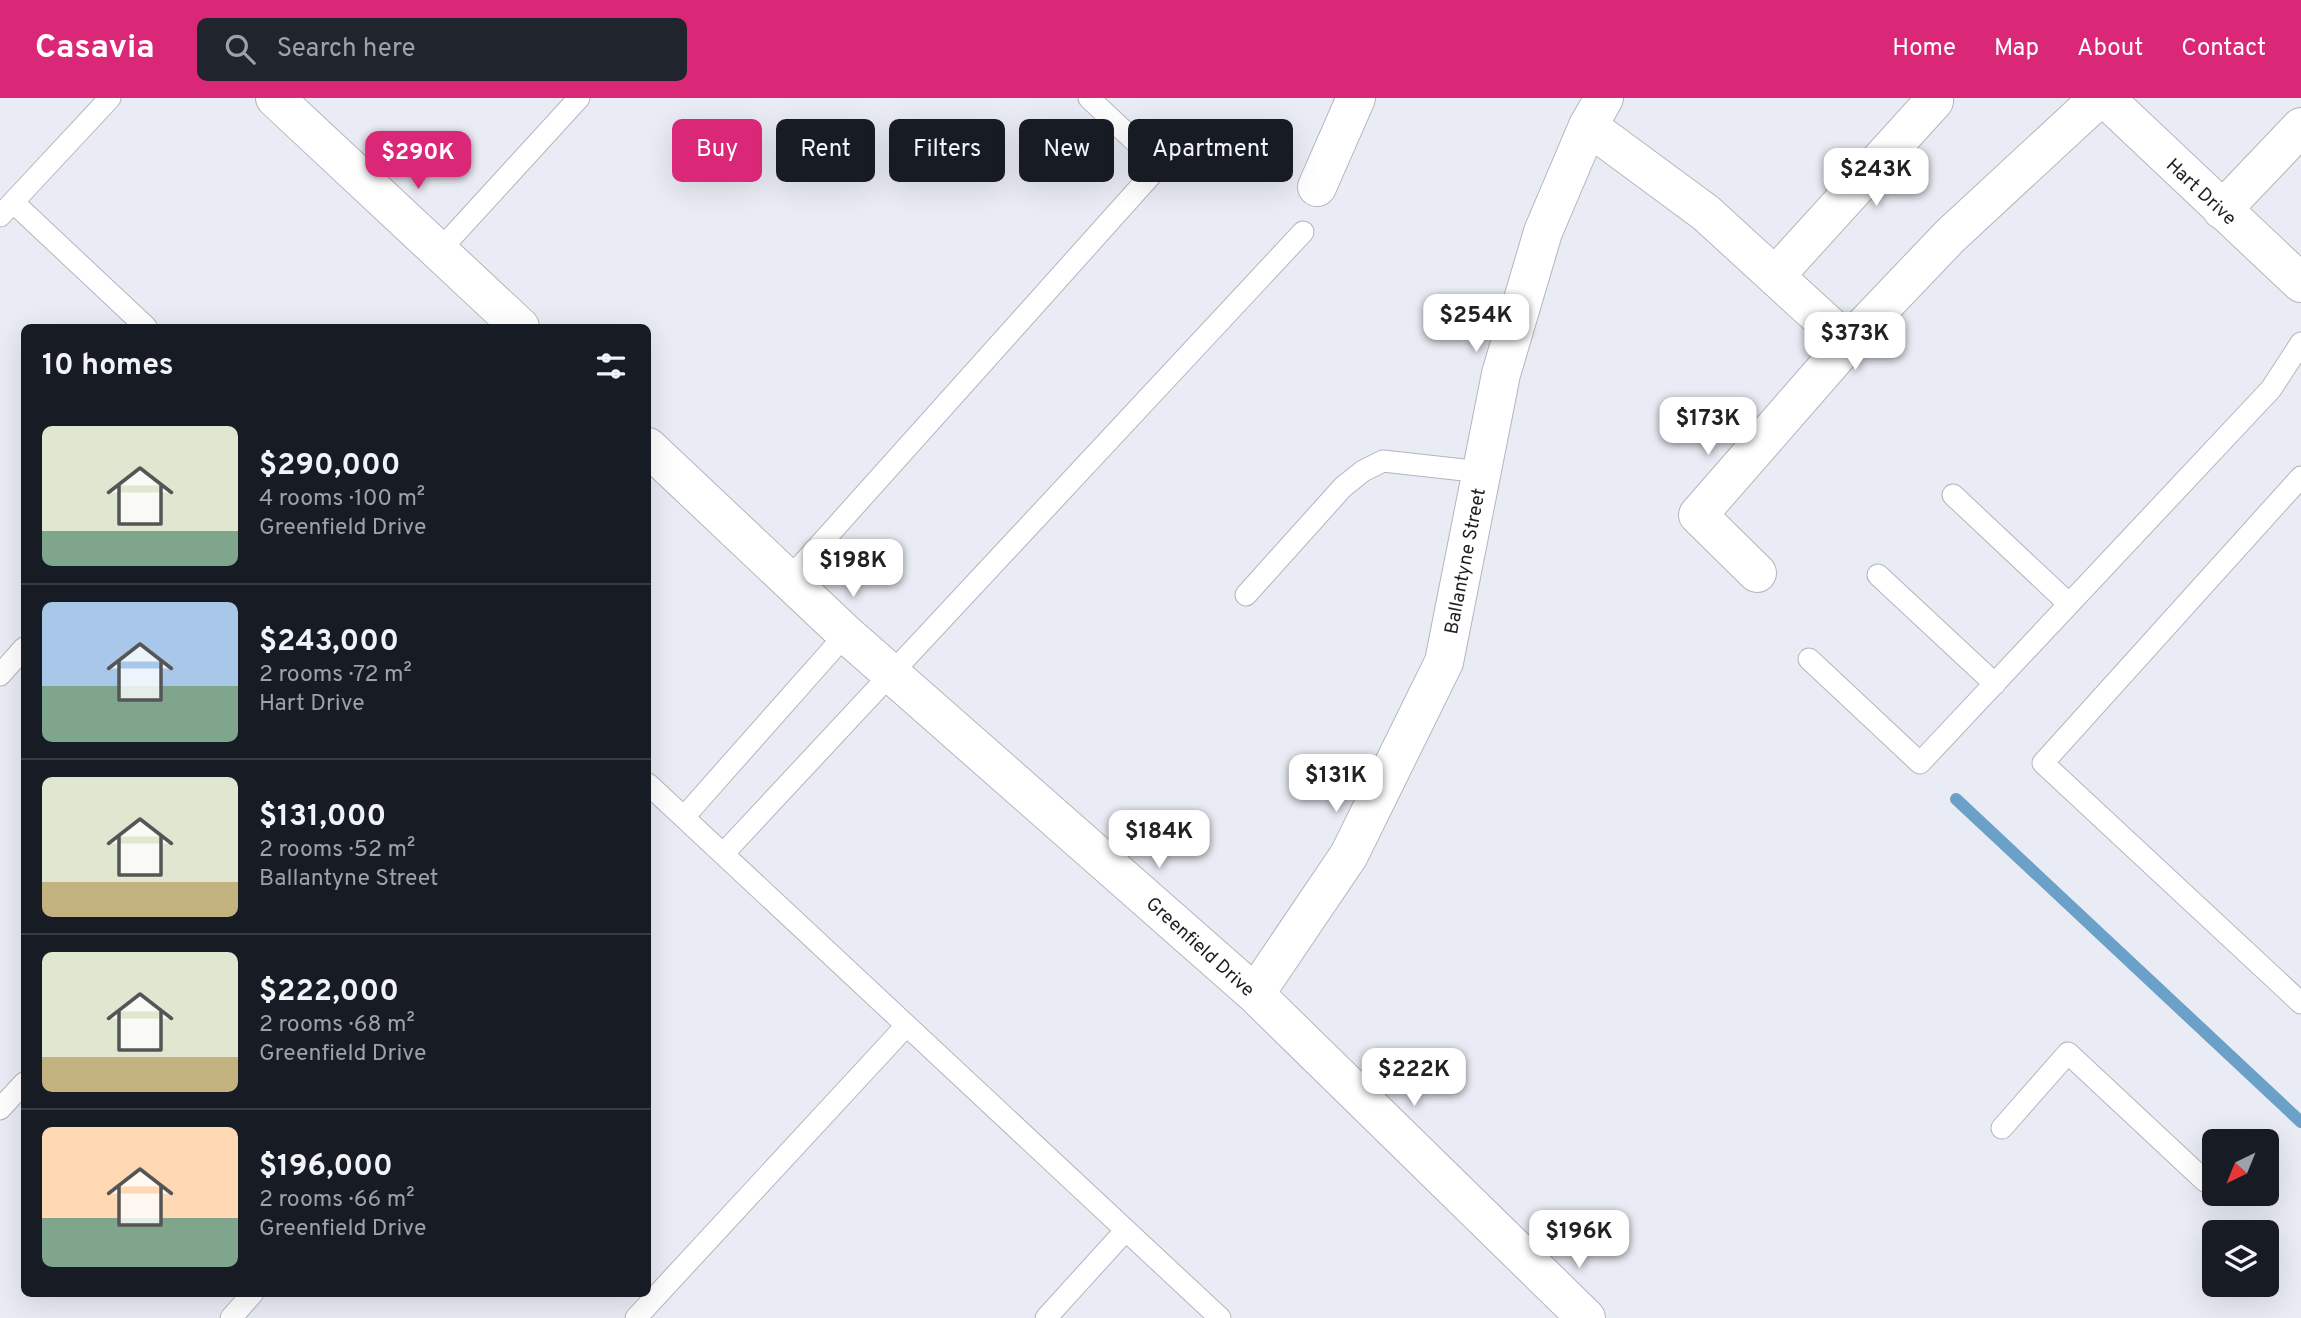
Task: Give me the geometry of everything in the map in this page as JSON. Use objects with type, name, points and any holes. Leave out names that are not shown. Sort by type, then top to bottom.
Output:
[{"type":"main road","points":[[275,98],[517,324]]},
{"type":"main road","points":[[1317,187],[1356,98]]},
{"type":"main road","points":[[1757,573],[1698,515],[1849,343],[1950,236],[2099,98]]},
{"type":"main road","name":"Hart Drive","points":[[2105,98],[2301,283]]},
{"type":"main road","points":[[1775,276],[1934,101]]},
{"type":"main road","points":[[1596,112],[1849,343]]},
{"type":"main road","name":"Ballantyne Street","points":[[1255,994],[1349,855],[1444,662],[1501,374],[1544,232],[1596,112]]},
{"type":"main road","points":[[2222,211],[2301,127]]},
{"type":"main road","name":"Greenfield Drive","points":[[651,450],[846,634],[1255,994],[1586,1318]]},
{"type":"lane","points":[[110,98],[6,209],[142,324]]},
{"type":"lane","points":[[439,251],[579,98]]},
{"type":"lane","points":[[789,579],[1160,165],[1088,98]]},
{"type":"lane","points":[[723,854],[1303,232]]},
{"type":"lane","points":[[1810,659],[1920,762],[2272,389],[2301,344]]},
{"type":"lane","points":[[1246,595],[1343,487],[1363,471],[1383,461],[1482,472]]},
{"type":"lane","points":[[2301,477],[2043,763],[2301,1003]]},
{"type":"lane","points":[[1953,495],[2069,604]]},
{"type":"lane","points":[[1878,575],[1995,684]]},
{"type":"lane","points":[[684,817],[846,634]]},
{"type":"lane","points":[[0,675],[21,651]]},
{"type":"lane","points":[[651,787],[1220,1318]]},
{"type":"lane","points":[[636,1318],[906,1026]]},
{"type":"lane","points":[[2002,1128],[2068,1053],[2202,1179]]},
{"type":"lane","points":[[0,1109],[21,1086]]},
{"type":"lane","points":[[1046,1318],[1126,1230]]},
{"type":"lane","points":[[230,1318],[249,1297]]},
{"type":"waterway","points":[[1956,799],[2301,1122]]}]
